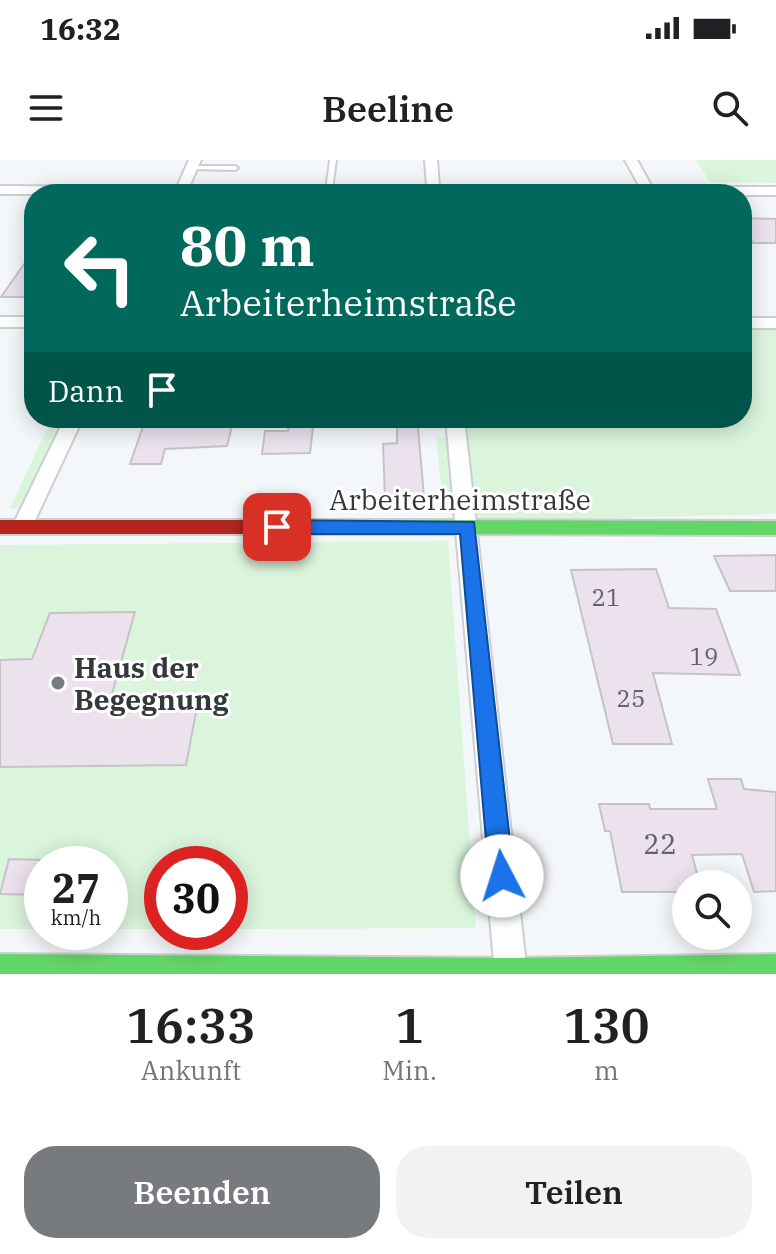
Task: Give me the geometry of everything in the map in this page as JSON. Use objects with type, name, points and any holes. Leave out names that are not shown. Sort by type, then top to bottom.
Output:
[{"type":"street","points":[[431,160],[433,184]]},
{"type":"street","points":[[631,160],[645,184]]},
{"type":"street","points":[[184,184],[194,164]]},
{"type":"street","points":[[0,190],[24,190]]},
{"type":"street","points":[[752,191],[776,191]]},
{"type":"street","points":[[752,321],[776,323]]},
{"type":"street","points":[[0,322],[24,322]]},
{"type":"street","points":[[22,527],[69,428]]},
{"type":"street","points":[[456,428],[511,972]]},
{"type":"street","name":"Arbeiterheimstraße","points":[[0,527],[776,528]]},
{"type":"street","points":[[0,967],[511,972],[776,967]]},
{"type":"lane","points":[[330,184],[333,160]]},
{"type":"lane","points":[[194,164],[235,168]]},
{"type":"green space","points":[[696,160],[776,160],[776,183],[710,182]]},
{"type":"green space","points":[[752,330],[776,330],[776,514],[477,521],[466,428],[752,428]]},
{"type":"green space","points":[[47,428],[61,428],[32,489],[16,509],[10,508]]},
{"type":"green space","points":[[436,437],[450,437],[455,498],[453,508],[444,512]]},
{"type":"green space","points":[[448,541],[476,928],[248,929],[248,846],[144,846],[144,929],[128,929],[128,846],[24,846],[24,929],[0,929],[0,545]]},
{"type":"building","points":[[752,218],[776,219],[776,243],[753,243]]},
{"type":"building","points":[[24,264],[24,297],[1,297]]},
{"type":"building","points":[[143,428],[232,428],[227,446],[165,449],[161,464],[130,464]]},
{"type":"building","points":[[288,428],[313,428],[310,453],[262,454],[265,431],[288,431]]},
{"type":"building","points":[[397,428],[418,428],[424,497],[385,497],[383,444],[397,443]]},
{"type":"building","points":[[776,555],[776,591],[730,591],[714,556]]},
{"type":"building","points":[[656,569],[669,608],[716,609],[740,675],[653,673],[672,744],[613,744],[571,570]]},
{"type":"building","name":"Haus der Begegnung","points":[[135,612],[108,708],[197,707],[186,765],[0,767],[0,660],[32,659],[50,613]]},
{"type":"building","points":[[708,779],[741,779],[744,789],[776,792],[776,891],[754,892],[752,870],[747,870],[742,854],[692,855],[696,870],[672,870],[672,892],[622,892],[610,831],[605,831],[599,804],[649,804],[650,809],[717,809]]},
{"type":"building","points":[[9,859],[24,859],[24,895],[0,894]]},
{"type":"traffic: fast","points":[[385,527],[776,528]]},
{"type":"traffic: fast","points":[[0,967],[511,971],[776,967]]},
{"type":"traffic: jam","points":[[0,527],[385,527]]},
{"type":"place","name":"Haus der Begegnung","points":[[58,683]]},
{"type":"route","points":[[277,527],[468,527],[502,876]]}]
